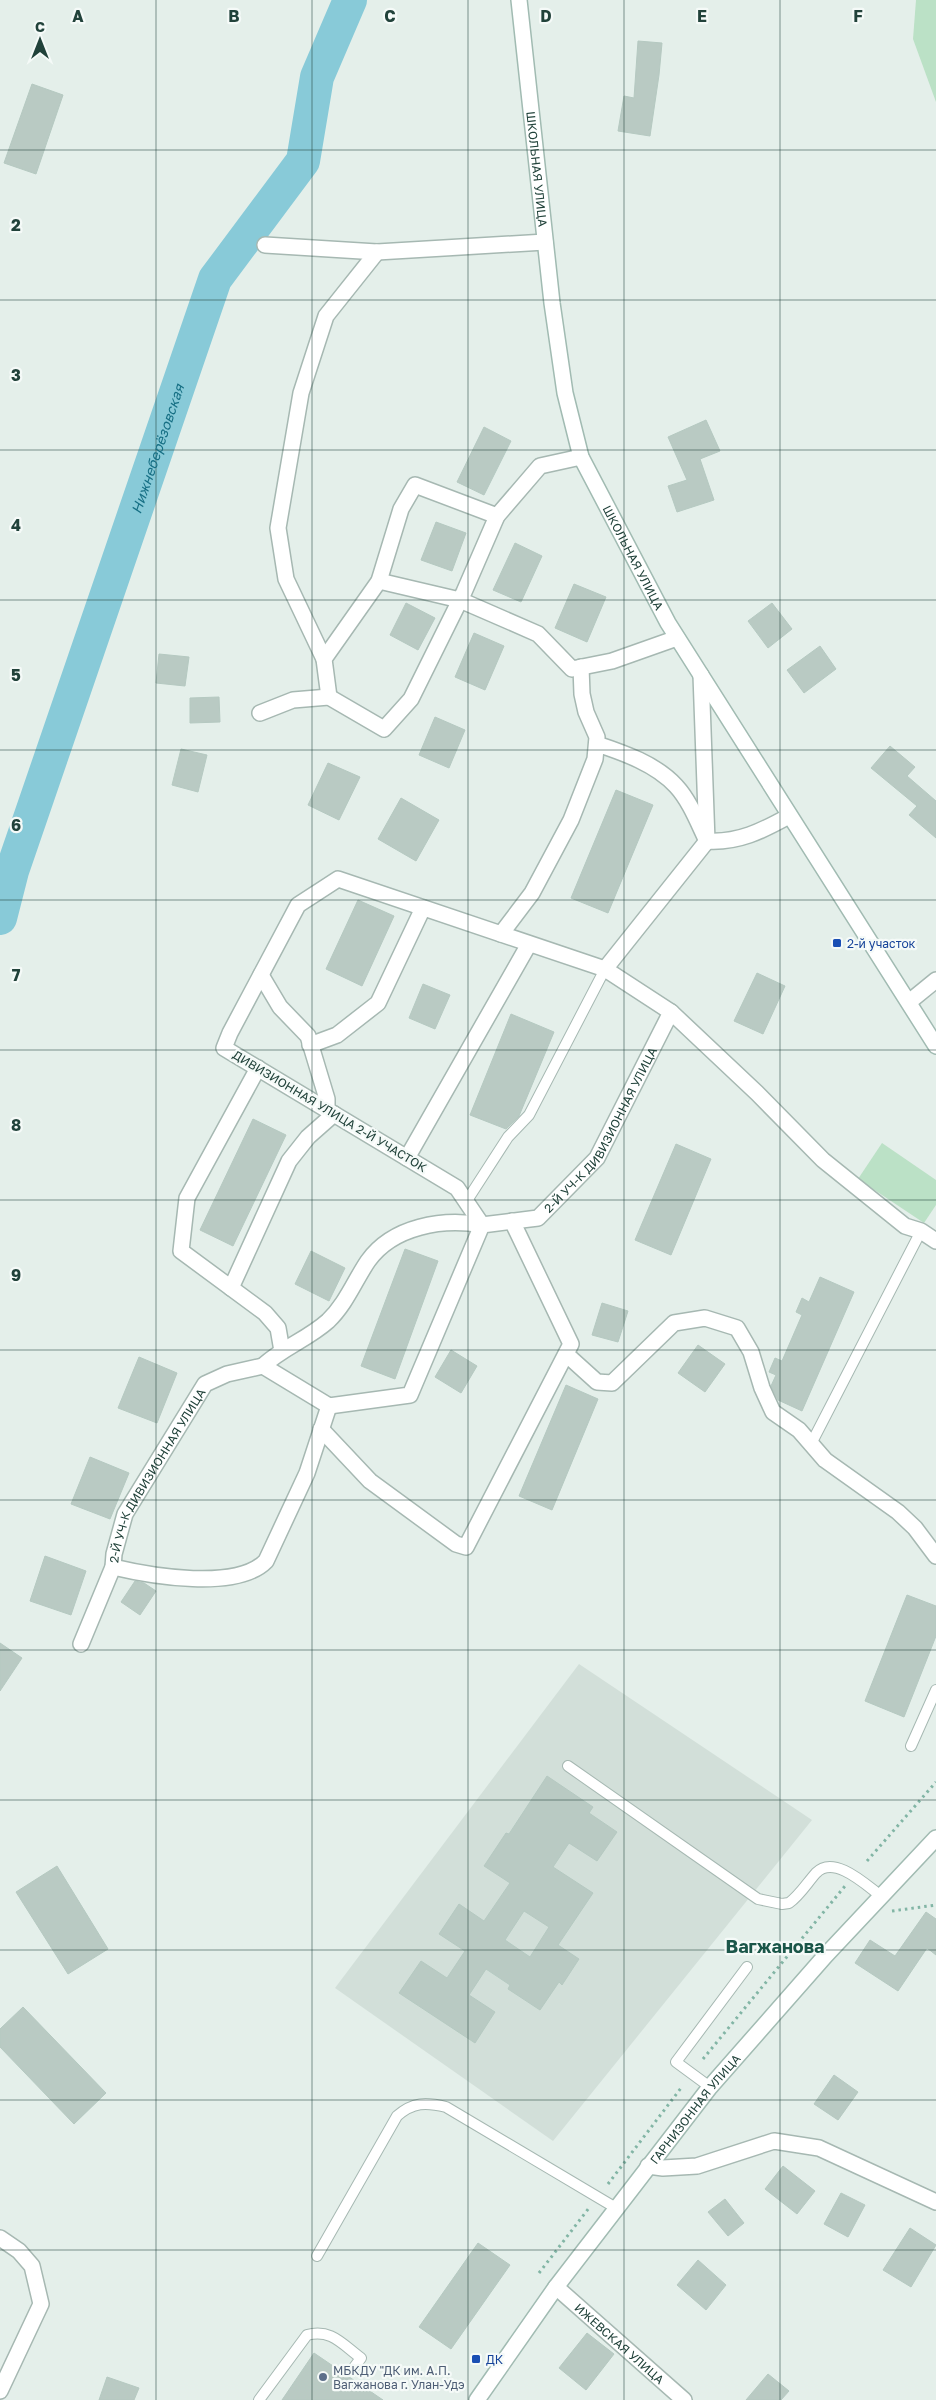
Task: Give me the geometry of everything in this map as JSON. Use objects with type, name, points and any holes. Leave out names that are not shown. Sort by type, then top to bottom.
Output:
[{"type":"street","name":"ШКОЛЬНАЯ УЛИЦА","points":[[519,0],[545,242],[565,393],[580,457],[677,638],[909,1002],[930,1029],[936,1046]]},
{"type":"street","points":[[264,246],[377,252],[545,242]]},
{"type":"street","points":[[329,696],[324,659],[286,579],[278,528],[301,393],[326,316],[377,252]]},
{"type":"street","points":[[260,713],[293,700],[329,696],[384,729],[411,699],[460,600],[497,516],[540,466],[580,457]]},
{"type":"street","points":[[324,659],[379,581],[401,509],[415,485],[497,516]]},
{"type":"street","points":[[379,581],[460,600],[538,634],[572,669],[612,661],[677,638]]},
{"type":"street","points":[[501,934],[532,893],[571,820],[589,779],[595,759],[597,738],[586,712],[582,694],[582,667]]},
{"type":"street","points":[[700,675],[707,841],[605,969],[671,1012],[757,1093],[823,1160],[905,1226],[921,1231],[936,1241]]},
{"type":"street","points":[[597,744],[624,753],[651,767],[676,786],[707,841]]},
{"type":"street","points":[[707,841],[722,842],[743,838],[789,816]]},
{"type":"street","name":"ДИВИЗИОННАЯ УЛИЦА 2-Й УЧАСТОК","points":[[482,1225],[457,1188],[224,1048],[298,905],[338,879],[605,969]]},
{"type":"street","points":[[310,1045],[337,1035],[378,1004],[423,908]]},
{"type":"street","points":[[408,1158],[530,944]]},
{"type":"street","points":[[231,1288],[289,1161],[331,1112],[308,1036],[280,1007],[261,975]]},
{"type":"street","points":[[909,1002],[936,980]]},
{"type":"street","name":"2-Й УЧ-К ДИВИЗИОННАЯ УЛИЦА","points":[[81,1644],[113,1567],[114,1554],[125,1514],[205,1384],[227,1374],[262,1366],[329,1320],[351,1290],[368,1260],[391,1239],[409,1230],[447,1222],[482,1225],[538,1218],[597,1158],[671,1012]]},
{"type":"street","points":[[258,1068],[187,1198],[181,1251],[274,1322],[278,1328],[282,1351]]},
{"type":"street","points":[[321,1429],[370,1480],[456,1544],[466,1547],[571,1344],[512,1221]]},
{"type":"street","points":[[262,1366],[329,1406],[410,1396],[482,1225]]},
{"type":"street","points":[[566,1354],[597,1382],[612,1383],[674,1323],[705,1318],[720,1321],[737,1328],[744,1339],[773,1412],[799,1430],[825,1460],[898,1512],[915,1528],[936,1556]]},
{"type":"street","points":[[113,1567],[174,1579],[242,1576],[257,1570],[266,1562],[307,1473],[329,1406]]},
{"type":"street","name":"ГАРНИЗОННАЯ УЛИЦА","points":[[478,2400],[556,2287],[710,2087],[809,1974],[936,1838]]},
{"type":"street","points":[[648,2166],[663,2168],[697,2166],[774,2141],[819,2148],[936,2202]]},
{"type":"street","points":[[0,2238],[19,2251],[32,2266],[41,2304],[0,2391]]},
{"type":"street","name":"ИЖЕВСКАЯ УЛИЦА","points":[[556,2287],[684,2400]]},
{"type":"lane","points":[[466,1202],[508,1137],[529,1115],[605,969]]},
{"type":"lane","points":[[811,1444],[921,1231]]},
{"type":"lane","points":[[911,1746],[936,1690]]},
{"type":"lane","points":[[568,1766],[758,1898],[782,1904],[789,1903],[818,1871],[834,1868],[841,1868],[881,1896]]},
{"type":"lane","points":[[710,2087],[676,2062],[747,1967]]},
{"type":"lane","points":[[317,2256],[397,2116],[408,2107],[428,2102],[446,2107],[616,2208]]},
{"type":"lane","points":[[259,2400],[307,2335],[318,2332],[329,2334],[360,2358],[352,2370]]},
{"type":"path","points":[[867,1861],[936,1782]]},
{"type":"path","points":[[703,2060],[847,1885]]},
{"type":"path","points":[[608,2184],[681,2088]]},
{"type":"path","points":[[540,2273],[590,2207]]},
{"type":"shaded area","points":[[579,1664],[812,1820],[553,2141],[335,1988]]},
{"type":"green space","points":[[916,0],[936,0],[936,102],[913,39]]},
{"type":"green space","points":[[882,1143],[936,1180],[936,1205],[924,1223],[858,1179]]},
{"type":"building","points":[[638,41],[662,43],[650,136],[618,131],[624,96],[634,98]]},
{"type":"building","points":[[32,84],[63,95],[36,174],[4,163]]},
{"type":"building","points":[[706,420],[720,451],[700,459],[714,500],[677,512],[668,486],[687,480],[668,437]]},
{"type":"building","points":[[484,427],[511,441],[484,495],[457,482]]},
{"type":"building","points":[[436,522],[466,533],[452,571],[421,560]]},
{"type":"building","points":[[515,543],[542,556],[521,602],[493,590]]},
{"type":"building","points":[[574,584],[606,597],[587,642],[555,628]]},
{"type":"building","points":[[406,603],[435,618],[418,650],[390,635]]},
{"type":"building","points":[[772,603],[792,629],[768,648],[748,621]]},
{"type":"building","points":[[474,633],[504,646],[485,690],[455,677]]},
{"type":"building","points":[[820,646],[836,669],[804,693],[787,670]]},
{"type":"building","points":[[159,654],[189,657],[185,686],[156,683]]},
{"type":"building","points":[[219,697],[220,722],[190,723],[190,698]]},
{"type":"building","points":[[435,717],[465,730],[449,768],[419,755]]},
{"type":"building","points":[[890,746],[915,767],[907,776],[936,801],[936,838],[909,815],[917,806],[871,768]]},
{"type":"building","points":[[181,749],[207,755],[198,792],[172,785]]},
{"type":"building","points":[[328,763],[360,777],[339,820],[308,805]]},
{"type":"building","points":[[616,790],[653,805],[608,913],[571,898]]},
{"type":"building","points":[[401,798],[439,820],[416,861],[378,839]]},
{"type":"building","points":[[358,900],[394,916],[362,986],[326,969]]},
{"type":"building","points":[[757,973],[785,986],[763,1034],[734,1021]]},
{"type":"building","points":[[423,984],[450,995],[435,1029],[409,1018]]},
{"type":"building","points":[[511,1014],[554,1032],[519,1116],[506,1129],[470,1115]]},
{"type":"building","points":[[253,1119],[286,1135],[233,1246],[200,1230]]},
{"type":"building","points":[[676,1144],[711,1159],[671,1255],[635,1240]]},
{"type":"building","points":[[405,1249],[438,1261],[395,1379],[361,1366]]},
{"type":"building","points":[[311,1251],[345,1268],[329,1301],[295,1284]]},
{"type":"building","points":[[820,1277],[854,1292],[802,1411],[778,1400],[771,1386],[776,1375],[769,1372],[775,1358],[782,1361],[802,1315],[796,1312],[802,1298],[809,1302]]},
{"type":"building","points":[[602,1303],[628,1311],[618,1342],[592,1335]]},
{"type":"building","points":[[698,1345],[725,1364],[705,1392],[678,1373]]},
{"type":"building","points":[[451,1350],[477,1366],[461,1393],[435,1377]]},
{"type":"building","points":[[139,1357],[177,1373],[157,1423],[118,1408]]},
{"type":"building","points":[[566,1385],[598,1399],[552,1510],[519,1496]]},
{"type":"building","points":[[90,1457],[129,1473],[110,1519],[71,1504]]},
{"type":"building","points":[[45,1556],[86,1571],[71,1615],[30,1601]]},
{"type":"building","points":[[135,1581],[144,1583],[156,1591],[140,1615],[121,1602]]},
{"type":"building","points":[[907,1595],[936,1606],[936,1636],[904,1717],[865,1701]]},
{"type":"building","points":[[0,1643],[22,1658],[0,1691]]},
{"type":"building","points":[[547,1776],[593,1807],[589,1813],[617,1832],[597,1861],[569,1843],[553,1867],[593,1893],[558,1945],[579,1959],[562,1985],[559,1982],[540,2010],[508,1989],[510,1985],[486,1969],[469,1995],[495,2012],[475,2043],[399,1993],[421,1961],[447,1978],[465,1951],[439,1934],[459,1904],[484,1921],[510,1883],[484,1866],[506,1833],[509,1834]],"holes":[[[524,1911],[549,1927],[530,1957],[505,1940]]]},
{"type":"building","points":[[57,1866],[108,1949],[68,1974],[16,1892]]},
{"type":"building","points":[[926,1912],[936,1919],[936,1955],[927,1948],[898,1991],[855,1963],[870,1940],[895,1956]]},
{"type":"building","points":[[23,2007],[106,2093],[74,2124],[0,2047],[0,2029]]},
{"type":"building","points":[[834,2075],[858,2092],[838,2120],[814,2104]]},
{"type":"building","points":[[783,2166],[815,2191],[797,2214],[765,2189]]},
{"type":"building","points":[[841,2193],[865,2205],[848,2237],[824,2224]]},
{"type":"building","points":[[725,2199],[744,2223],[728,2236],[708,2212]]},
{"type":"building","points":[[910,2228],[936,2245],[911,2287],[883,2270]]},
{"type":"building","points":[[478,2243],[510,2265],[451,2349],[419,2327]]},
{"type":"building","points":[[698,2260],[726,2285],[706,2310],[677,2285]]},
{"type":"building","points":[[587,2333],[614,2354],[586,2390],[559,2368]]},
{"type":"building","name":"МБКДУ \"ДК им. А.П. Вагжанова г. Улан-Удэ","points":[[314,2353],[383,2400],[282,2400]]},
{"type":"building","points":[[768,2374],[789,2391],[781,2400],[746,2400]]},
{"type":"building","points":[[107,2377],[139,2388],[134,2400],[99,2400]]},
{"type":"waterway","name":"Нижнеберёзовская","points":[[0,918],[12,871],[215,279],[303,161],[317,77],[350,0]]},
{"type":"place","name":"2-й участок","points":[[837,943]]},
{"type":"place","name":"ДК","points":[[476,2359]]},
{"type":"place","name":"МБКДУ \"ДК им. А.П. Вагжанова г. Улан-Удэ","points":[[323,2377]]},
{"type":"district","name":"Вагжанова","points":[[775,1946]]}]
